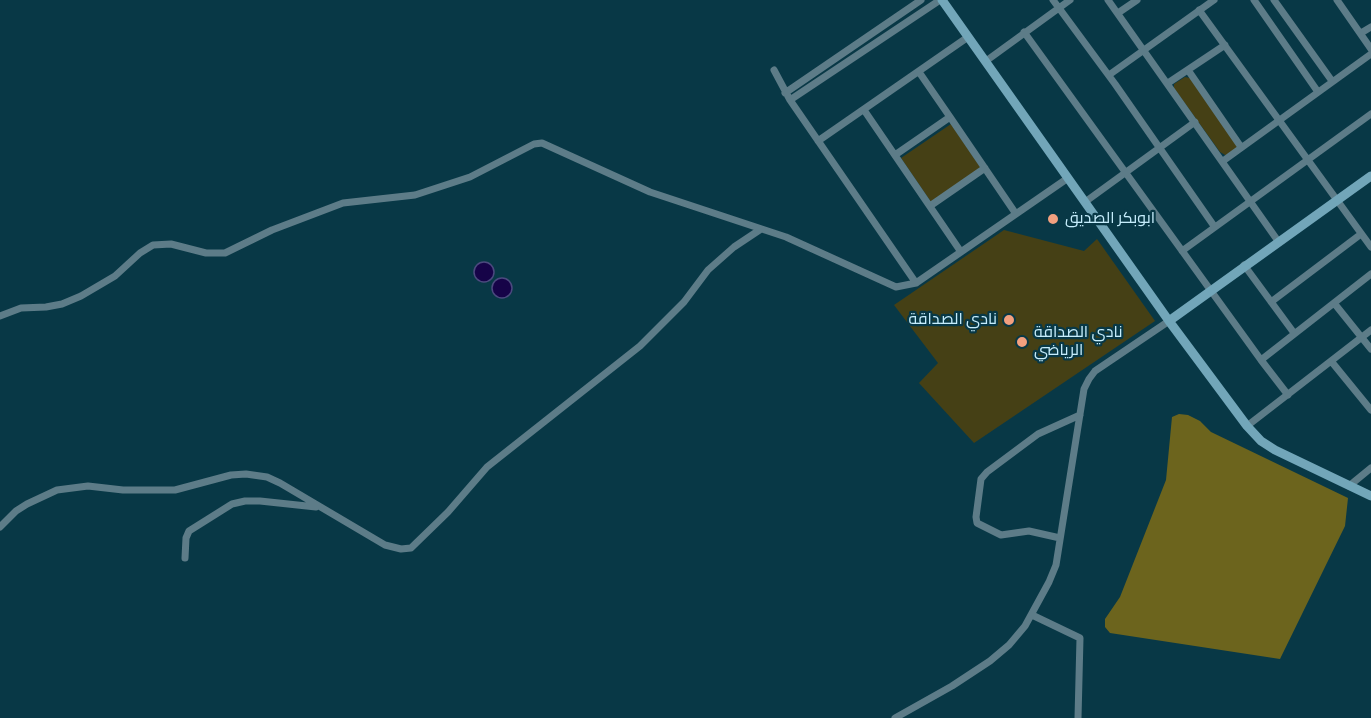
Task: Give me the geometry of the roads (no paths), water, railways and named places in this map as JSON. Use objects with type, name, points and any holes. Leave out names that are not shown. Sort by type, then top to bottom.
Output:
[{"type":"street","points":[[785,93],[921,0]]},
{"type":"street","points":[[790,100],[941,0],[1169,321],[1247,426],[1261,441],[1275,450],[1371,496]]},
{"type":"street","points":[[1053,0],[1109,75],[1214,226]]},
{"type":"street","points":[[986,61],[1070,0]]},
{"type":"street","points":[[1108,0],[1278,241]]},
{"type":"street","points":[[1118,13],[1137,0]]},
{"type":"street","points":[[1109,75],[1214,0]]},
{"type":"street","points":[[1254,0],[1318,92]]},
{"type":"street","points":[[1274,0],[1332,81]]},
{"type":"street","points":[[1337,0],[1371,49]]},
{"type":"street","points":[[1199,10],[1371,247]]},
{"type":"street","points":[[1360,33],[1371,27]]},
{"type":"street","points":[[1024,32],[1288,395]]},
{"type":"street","points":[[818,141],[968,37]]},
{"type":"street","points":[[1168,83],[1225,45]]},
{"type":"street","points":[[1223,161],[1371,54]]},
{"type":"street","points":[[774,70],[785,93],[916,283]]},
{"type":"street","points":[[1188,70],[1241,147]]},
{"type":"street","points":[[919,72],[1016,214]]},
{"type":"street","points":[[864,110],[961,252]]},
{"type":"street","points":[[1182,251],[1371,114]]},
{"type":"street","points":[[895,155],[950,117]]},
{"type":"street","points":[[1085,202],[1195,122]]},
{"type":"street","points":[[0,316],[21,308],[52,306],[81,296],[115,276],[153,245],[171,244],[206,253],[225,253],[272,231],[343,203],[406,197],[470,177],[538,144],[549,145],[650,192],[786,237],[896,287],[916,283],[1068,178]]},
{"type":"street","points":[[930,206],[985,168]]},
{"type":"street","points":[[900,717],[990,661],[1009,645],[1032,615],[1056,565],[1084,389],[1095,371],[1169,321],[1371,176]]},
{"type":"street","points":[[0,527],[21,508],[57,490],[88,486],[123,490],[175,490],[231,475],[267,477],[303,495],[319,507],[386,544],[401,549],[414,547],[448,513],[487,467],[640,346],[684,302],[708,270],[734,247],[761,229]]},
{"type":"street","points":[[1271,302],[1361,234]]},
{"type":"street","points":[[1244,266],[1294,333]]},
{"type":"street","points":[[1261,360],[1371,274]]},
{"type":"street","points":[[1334,303],[1371,349]]},
{"type":"street","points":[[1247,426],[1371,330]]},
{"type":"street","points":[[1331,361],[1371,410]]},
{"type":"street","points":[[1060,538],[1029,531],[1001,535],[977,523],[981,479],[1038,434],[1080,415]]},
{"type":"street","points":[[1349,486],[1371,468]]},
{"type":"street","points":[[185,558],[186,538],[189,531],[232,504],[260,501],[319,507]]},
{"type":"street","points":[[1032,615],[1080,638],[1078,718]]},
{"type":"place","name":"ابوبكر الصديق","points":[[1053,219]]},
{"type":"place","name":"نادي الصداقة","points":[[1009,320]]},
{"type":"place","name":"نادي الصداقة الرياضي","points":[[1022,342]]}]
